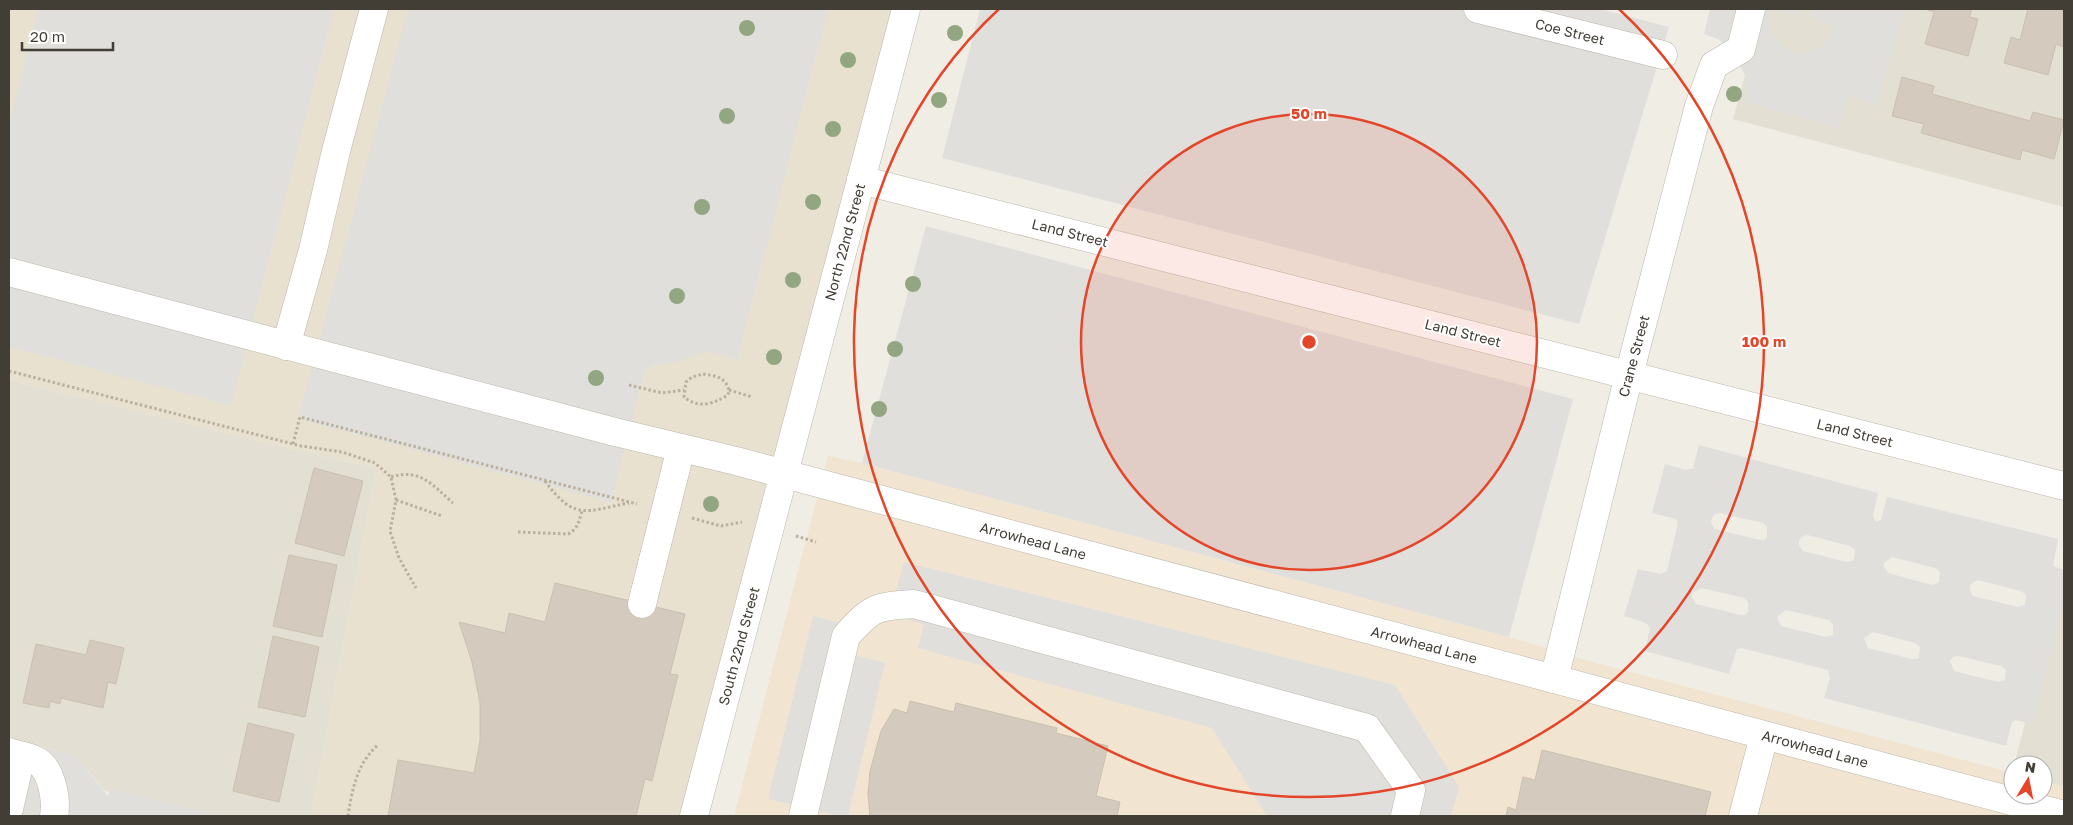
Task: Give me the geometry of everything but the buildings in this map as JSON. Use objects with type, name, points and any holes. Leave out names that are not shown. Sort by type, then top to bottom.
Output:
[{"type":"street","points":[[286,346],[313,250],[336,151],[374,9]]},
{"type":"street","name":"North 22nd Street","points":[[784,475],[906,9]]},
{"type":"street","name":"Coe Street","points":[[1478,9],[1663,55]]},
{"type":"street","name":"Crane Street","points":[[1554,679],[1629,375],[1699,106],[1714,65],[1741,49],[1751,9]]},
{"type":"street","name":"Land Street","points":[[861,180],[2064,486]]},
{"type":"street","name":"Arrowhead Lane","points":[[9,272],[286,346],[736,461],[2064,815]]},
{"type":"street","points":[[642,604],[681,448]]},
{"type":"street","name":"South 22nd Street","points":[[694,816],[784,475]]},
{"type":"street","points":[[803,816],[846,636],[864,616],[883,606],[914,604],[1367,728],[1412,790],[1405,816]]},
{"type":"street","points":[[1743,816],[1764,736]]},
{"type":"street","points":[[9,809],[15,754],[36,760],[49,774],[56,804],[54,816]]},
{"type":"path","points":[[9,372],[293,444],[342,452],[375,463],[391,477],[396,500],[390,531],[399,558],[416,588]]},
{"type":"path","points":[[703,374],[717,376],[725,380],[729,390],[728,395],[720,400],[703,405],[684,397],[686,382],[692,377],[703,374]]},
{"type":"path","points":[[629,385],[662,393],[684,390]]},
{"type":"path","points":[[729,390],[752,397]]},
{"type":"path","points":[[293,444],[300,417],[721,526],[739,522],[770,528],[816,542]]},
{"type":"path","points":[[391,477],[412,473],[423,478],[453,503]]},
{"type":"path","points":[[545,480],[563,501],[582,510],[600,511],[632,502]]},
{"type":"path","points":[[396,500],[442,516]]},
{"type":"path","points":[[518,532],[568,534],[575,531],[582,510]]},
{"type":"path","points":[[348,816],[352,786],[368,754],[378,745]]},
{"type":"shaded area","points":[[9,9],[906,9],[694,816],[311,816],[376,469],[9,380]]},
{"type":"shaded area","points":[[38,9],[334,9],[231,405],[9,347],[9,123]]},
{"type":"shaded area","points":[[408,9],[828,9],[737,360],[708,351],[675,362],[654,365],[645,371],[611,502],[298,419]]},
{"type":"shaded area","points":[[980,9],[1600,9],[1669,27],[1579,324],[942,158]]},
{"type":"shaded area","points":[[1710,9],[1800,9],[1798,16],[1774,10],[1770,13],[1768,22],[1771,33],[1781,46],[1791,51],[1802,53],[1816,50],[1830,39],[1833,33],[1833,26],[1810,18],[1812,9],[1905,9],[1876,104],[1846,96],[1839,128],[1744,102],[1747,78],[1728,47],[1718,39],[1704,34]]},
{"type":"shaded area","points":[[1763,9],[2064,9],[2064,207],[1733,119]]},
{"type":"shaded area","points":[[926,226],[1573,399],[1509,637],[862,463]]},
{"type":"shaded area","points":[[9,380],[376,469],[311,816],[209,816],[105,791],[75,755],[9,739]]},
{"type":"shaded area","points":[[1699,445],[1878,493],[1873,516],[1876,522],[1881,520],[1887,497],[2058,539],[2053,566],[2064,570],[2064,597],[2032,725],[2016,720],[2012,722],[2006,746],[1824,698],[1830,678],[1828,670],[1741,648],[1737,649],[1729,674],[1645,651],[1650,628],[1647,624],[1624,616],[1638,569],[1660,574],[1667,571],[1678,522],[1676,519],[1652,513],[1665,464],[1685,470],[1693,468]],"holes":[[[1720,513],[1763,523],[1767,527],[1767,537],[1764,540],[1760,540],[1715,529],[1711,523],[1715,514]],[[1807,535],[1850,546],[1855,550],[1854,560],[1847,562],[1803,551],[1799,541]],[[1892,557],[1935,568],[1940,572],[1939,583],[1932,585],[1888,573],[1884,563]],[[1978,580],[2021,591],[2026,595],[2025,605],[2018,607],[1973,596],[1970,586]],[[1701,588],[1744,598],[1748,602],[1748,612],[1745,615],[1741,615],[1696,604],[1692,598],[1692,593]],[[1786,610],[1829,620],[1833,625],[1833,635],[1826,637],[1781,626],[1778,616]],[[1873,632],[1915,643],[1920,647],[1919,658],[1912,659],[1868,648],[1864,638]],[[1958,656],[2001,666],[2006,670],[2005,680],[1998,682],[1954,671],[1950,661],[1953,657]]]},
{"type":"shaded area","points":[[828,456],[862,463],[1509,637],[1589,661],[2003,770],[2003,805],[2053,805],[2053,784],[2064,787],[2064,816],[734,816]]},
{"type":"shaded area","points":[[904,562],[1395,685],[1459,787],[1451,816],[1267,816],[1212,728],[918,648],[924,624],[889,616]]},
{"type":"shaded area","points":[[2064,574],[2064,787],[2053,784],[2053,755],[2017,755]]},
{"type":"shaded area","points":[[813,616],[840,623],[834,650],[885,663],[848,816],[768,799]]},
{"type":"shaded area","points":[[9,739],[75,755],[108,796],[110,789],[222,816],[9,816]]}]
